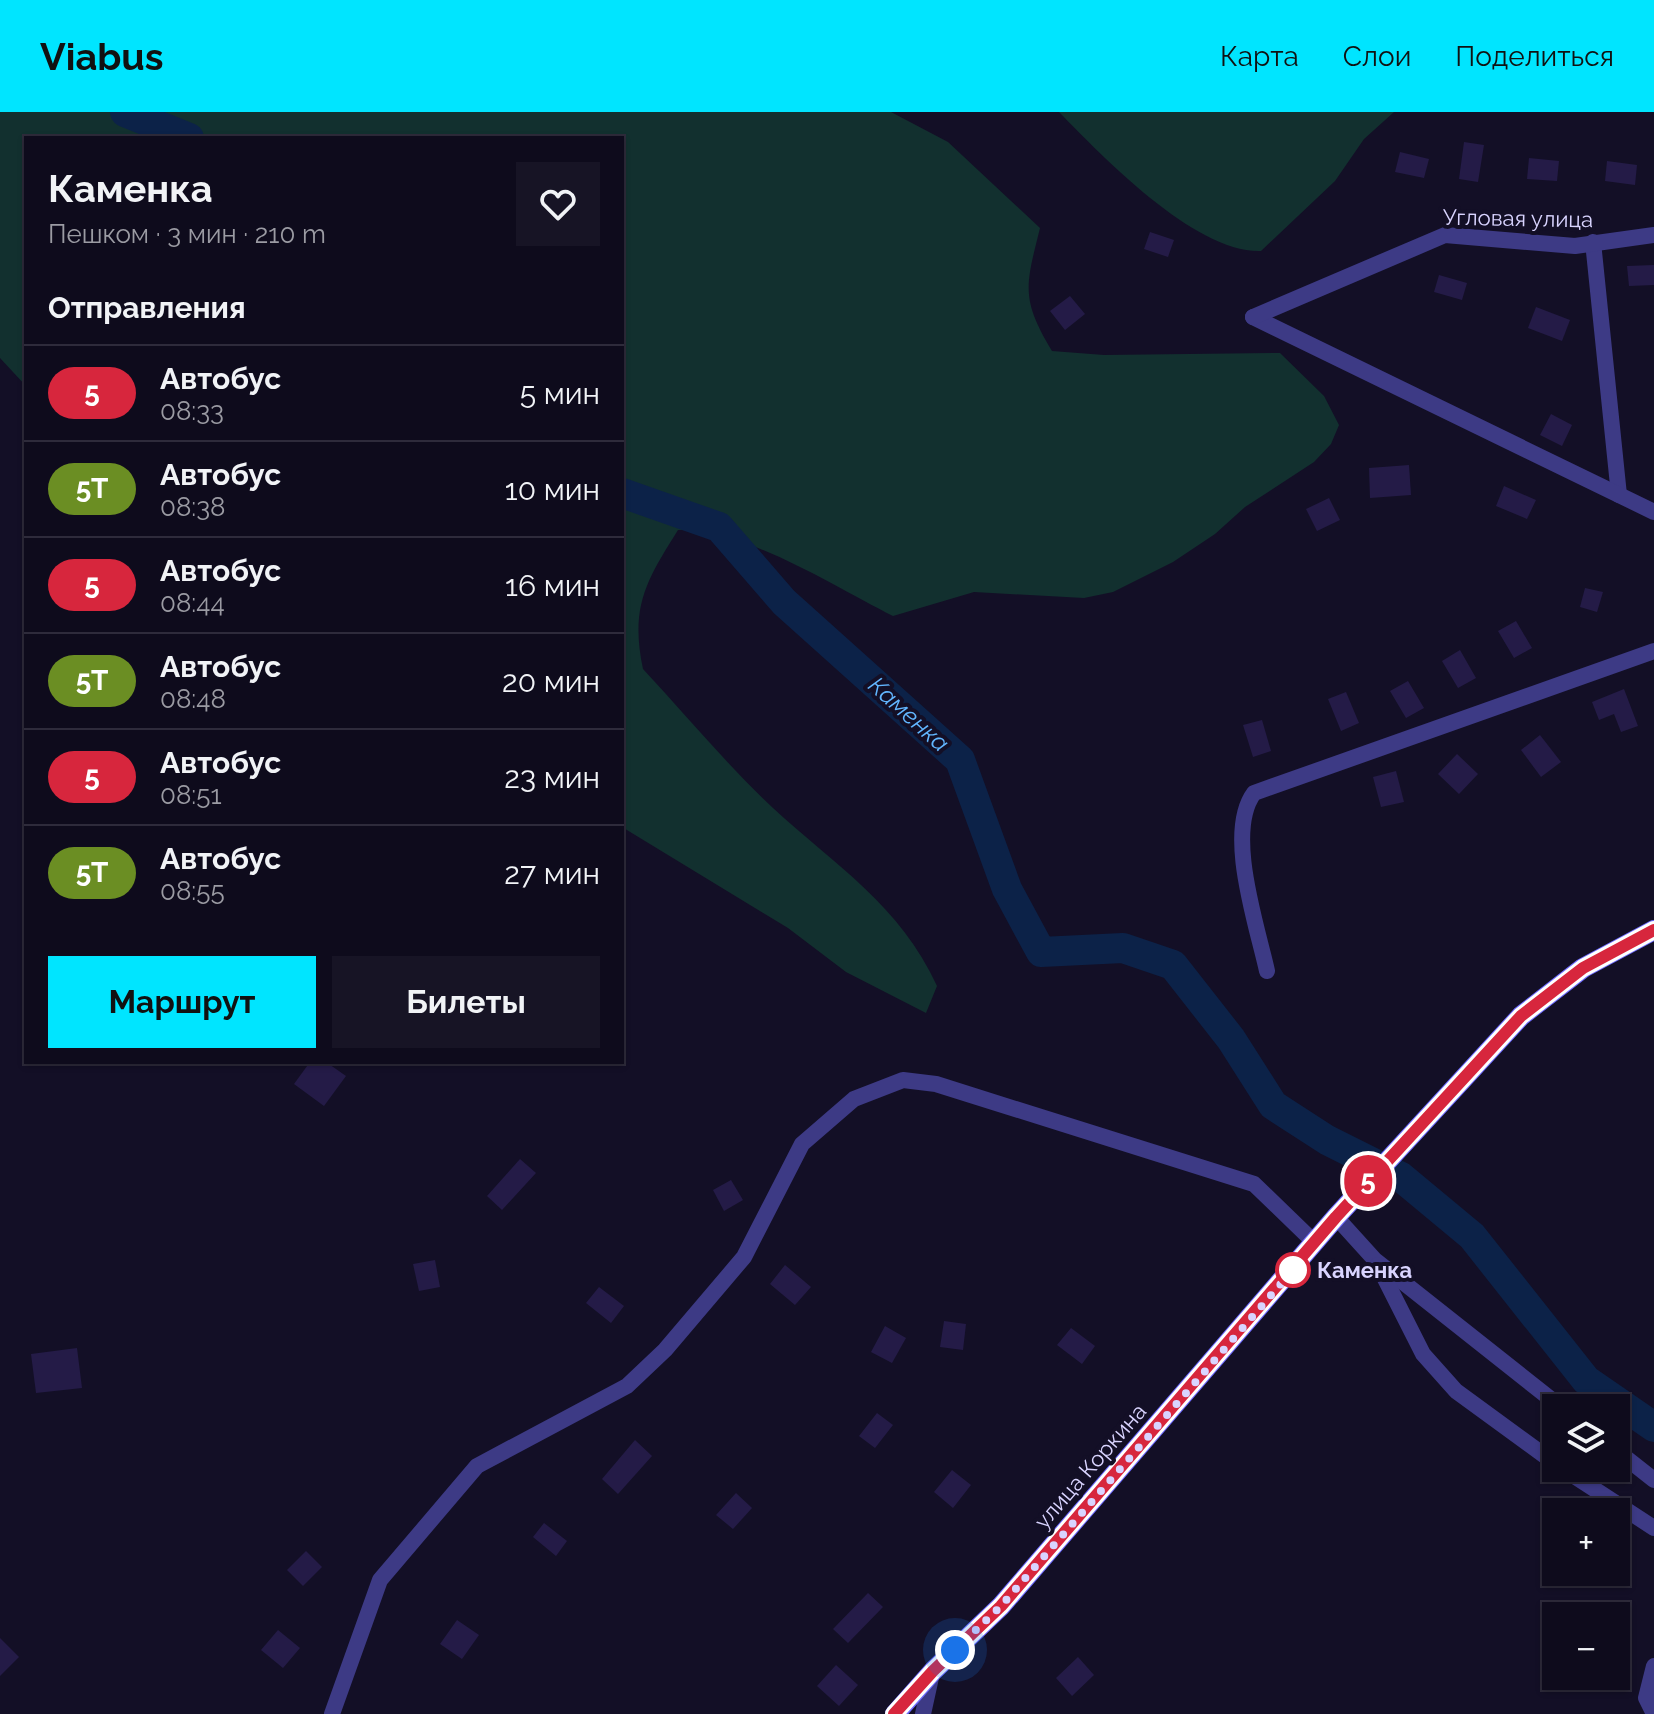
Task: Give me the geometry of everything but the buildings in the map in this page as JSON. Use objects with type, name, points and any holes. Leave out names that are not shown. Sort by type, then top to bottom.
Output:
[{"type":"main road","name":"улица Коркина","points":[[895,1714],[933,1671],[1001,1606],[1336,1217],[1521,1016],[1583,968],[1654,930]]},
{"type":"street","name":"Угловая улица","points":[[1619,495],[1253,317],[1445,235],[1575,246],[1654,235]]},
{"type":"street","points":[[1593,242],[1619,495],[1654,512]]},
{"type":"street","points":[[1267,971],[1241,845],[1245,805],[1254,793],[1654,651]]},
{"type":"street","points":[[332,1714],[380,1580],[389,1568],[477,1466],[627,1386],[665,1350],[744,1257],[802,1144],[854,1099],[903,1080],[936,1084],[1140,1146],[1254,1184],[1315,1243]]},
{"type":"street","points":[[1336,1217],[1375,1260],[1544,1394]]},
{"type":"street","points":[[1375,1260],[1431,1363],[1456,1391],[1542,1454]]},
{"type":"street","points":[[1630,1461],[1654,1480]]},
{"type":"street","points":[[1583,1482],[1654,1528]]},
{"type":"street","points":[[1654,1666],[1646,1698],[1654,1714]]},
{"type":"street","points":[[923,1714],[933,1671]]},
{"type":"green space","points":[[0,112],[891,112],[948,142],[1040,228],[1029,278],[1030,304],[1052,351],[1104,355],[1280,353],[1324,396],[1339,425],[1331,444],[1314,462],[1245,507],[1215,534],[1173,562],[1113,592],[1084,598],[974,592],[893,616],[759,548],[704,532],[678,530],[649,580],[644,595],[638,628],[643,669],[756,792],[865,888],[905,932],[937,986],[926,1013],[846,972],[788,928],[624,828],[624,136],[24,136],[24,384],[0,358]]},
{"type":"green space","points":[[1059,112],[1394,112],[1364,139],[1335,181],[1261,251],[1235,247],[1180,220],[1125,176]]},
{"type":"waterway","name":"Каменка","points":[[125,112],[184,136]]},
{"type":"waterway","name":"Каменка","points":[[624,494],[719,527],[784,602],[960,760],[1007,889],[1041,952],[1123,948],[1173,965],[1231,1039],[1273,1105],[1327,1140],[1401,1177],[1472,1236],[1586,1380],[1654,1427]]},
{"type":"bus line","name":"5","points":[[894,1714],[933,1671],[1001,1606],[1336,1217],[1521,1016],[1583,968],[1654,930]]},
{"type":"place","name":"Каменка","points":[[1293,1270]]},
{"type":"route","points":[[955,1650],[1001,1606],[1293,1270]]}]
